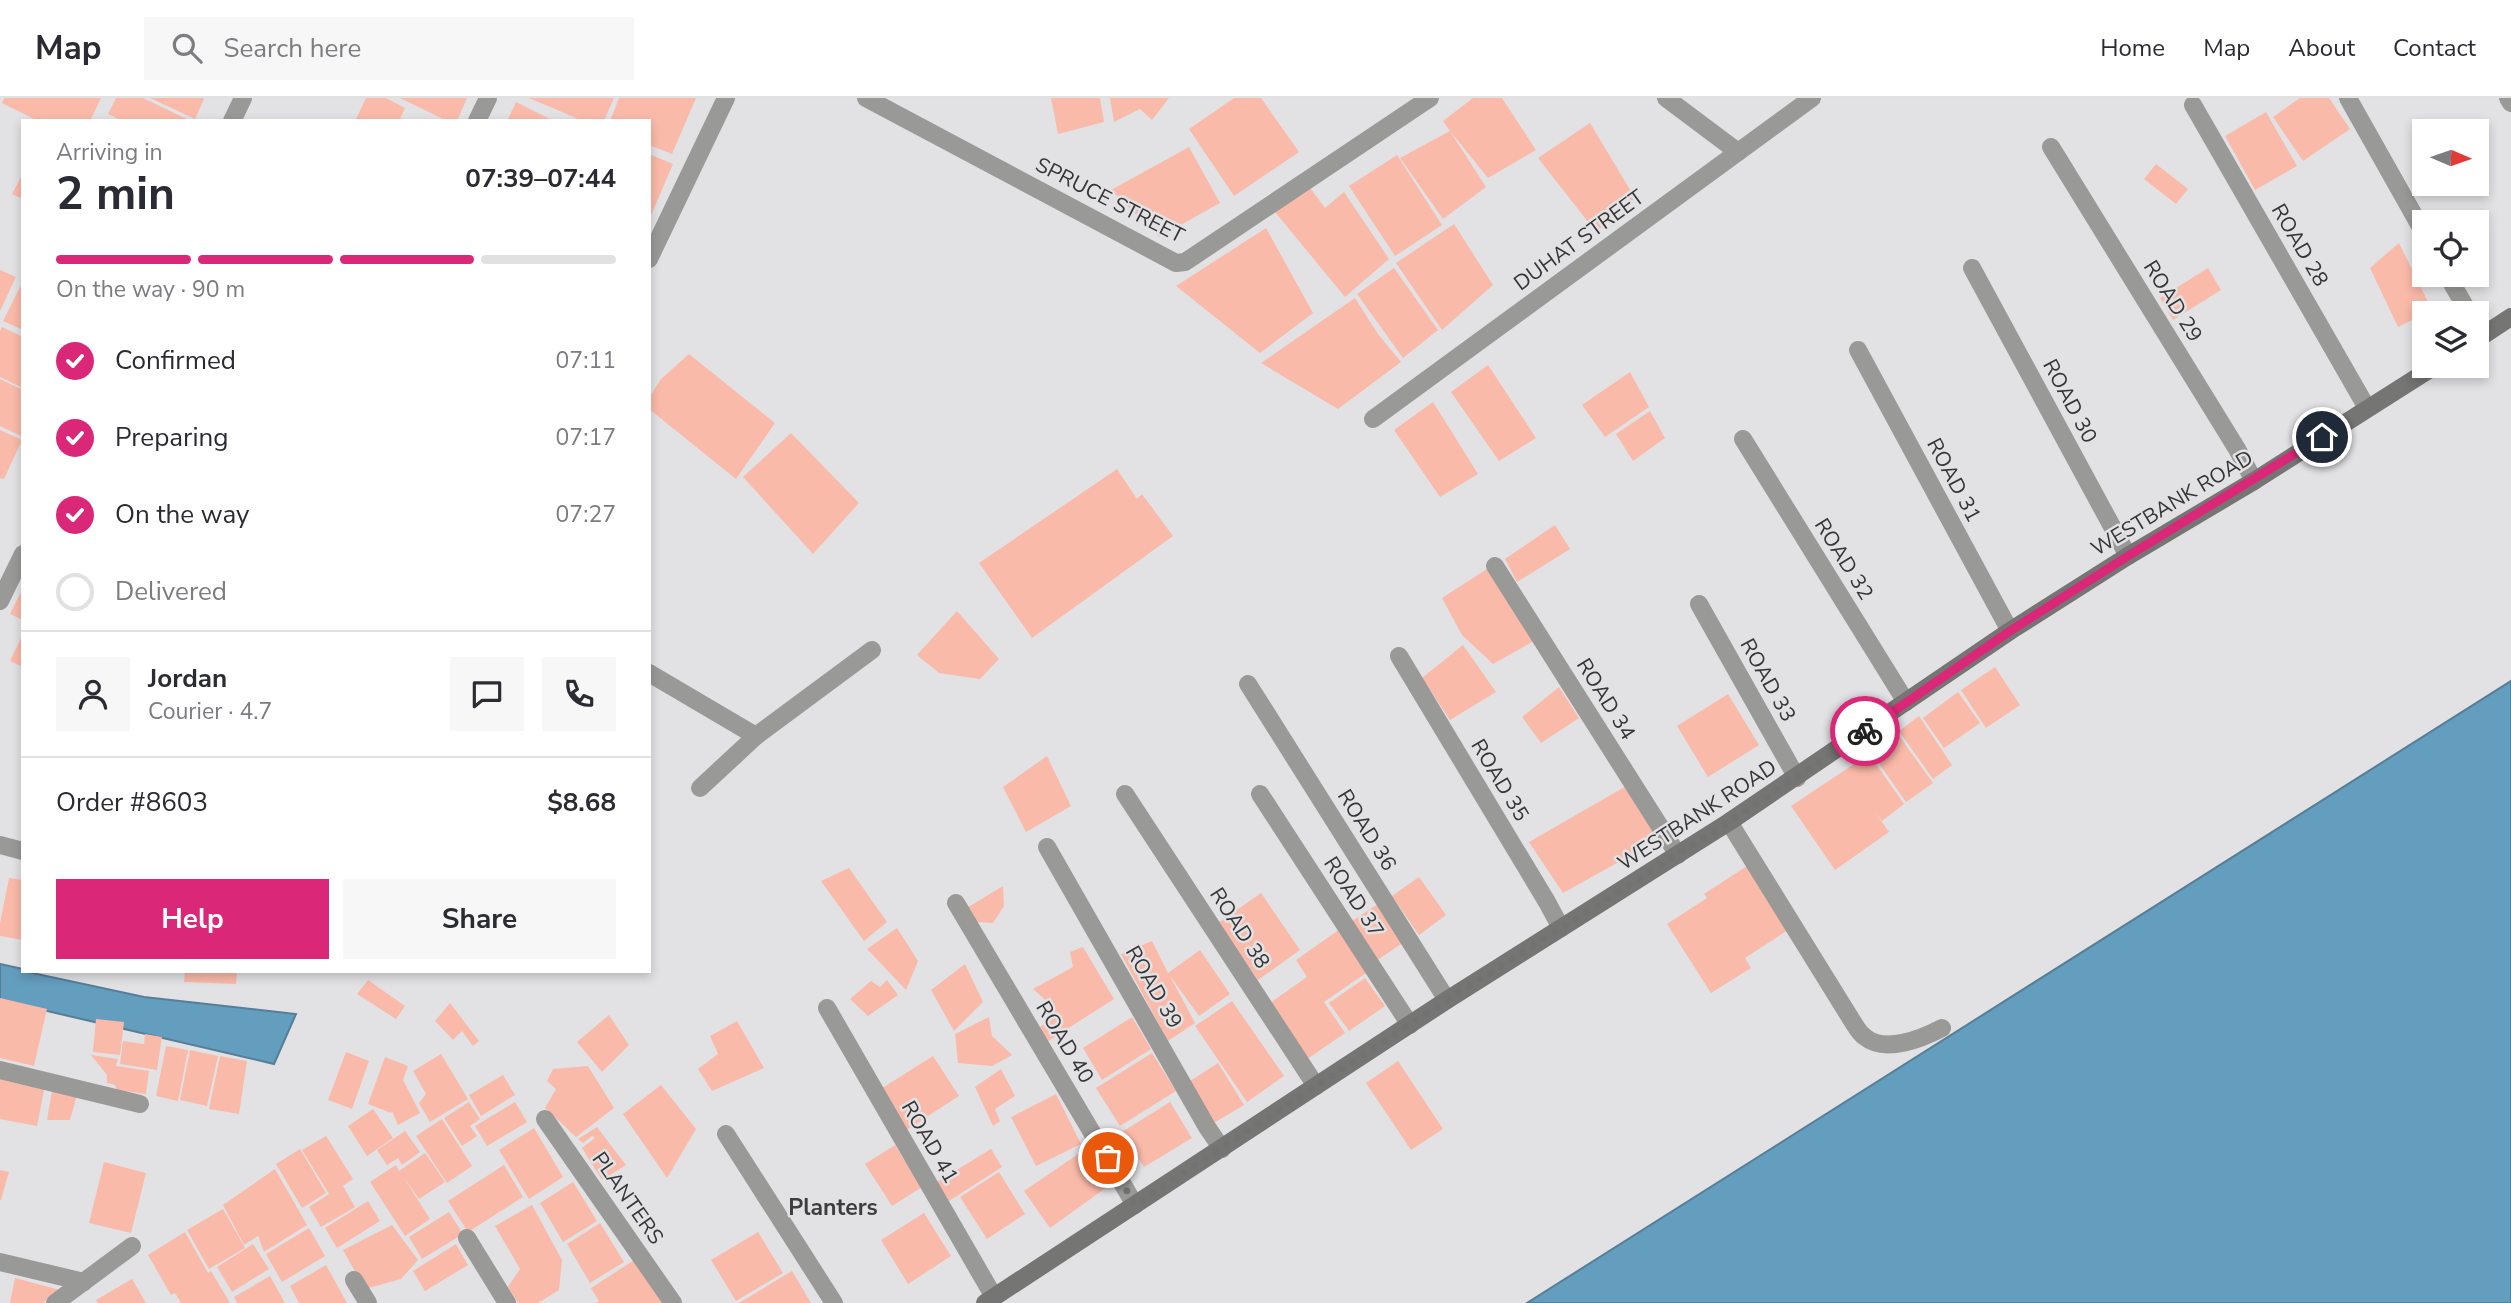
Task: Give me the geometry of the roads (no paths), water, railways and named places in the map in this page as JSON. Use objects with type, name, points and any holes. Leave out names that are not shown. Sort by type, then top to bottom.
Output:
[{"type":"street","points":[[233,119],[243,98]]},
{"type":"street","points":[[478,119],[488,98]]},
{"type":"street","points":[[651,255],[726,98]]},
{"type":"street","name":"SPRUCE STREET","points":[[866,98],[1176,263],[1185,262],[1430,98]]},
{"type":"street","points":[[1666,98],[1738,152]]},
{"type":"street","name":"DUHAT STREET","points":[[1373,419],[1812,98]]},
{"type":"street","points":[[2348,98],[2412,212]]},
{"type":"street","points":[[2508,98],[2511,103]]},
{"type":"street","name":"ROAD 28","points":[[2193,105],[2367,408]]},
{"type":"street","name":"ROAD 29","points":[[2051,147],[2230,437],[2254,481]]},
{"type":"street","name":"ROAD 30","points":[[1972,268],[2128,556]]},
{"type":"street","points":[[2489,328],[2511,317]]},
{"type":"street","name":"ROAD 31","points":[[1858,350],[2010,631]]},
{"type":"street","name":"WESTBANK ROAD","points":[[990,1300],[1447,1000],[1797,778],[2010,631],[2416,378]]},
{"type":"street","name":"ROAD 32","points":[[1743,439],[1906,702]]},
{"type":"street","points":[[0,601],[21,558]]},
{"type":"street","name":"ROAD 34","points":[[1495,566],[1678,855]]},
{"type":"street","name":"ROAD 33","points":[[1699,604],[1797,778]]},
{"type":"street","points":[[700,788],[756,736],[872,650]]},
{"type":"street","name":"ROAD 35","points":[[1399,656],[1561,928]]},
{"type":"street","points":[[651,674],[756,736]]},
{"type":"street","name":"ROAD 36","points":[[1248,684],[1447,1000]]},
{"type":"street","name":"ROAD 38","points":[[1125,794],[1316,1087]]},
{"type":"street","name":"ROAD 37","points":[[1261,794],[1410,1025]]},
{"type":"street","points":[[1729,822],[1865,1038],[1877,1042],[1908,1042],[1942,1028]]},
{"type":"street","points":[[0,845],[21,850]]},
{"type":"street","name":"ROAD 39","points":[[1047,847],[1222,1149]]},
{"type":"street","name":"ROAD 40","points":[[956,902],[1135,1205]]},
{"type":"street","name":"ROAD 41","points":[[827,1009],[990,1300]]},
{"type":"street","points":[[0,1070],[140,1104]]},
{"type":"street","name":"PLANTERS","points":[[545,1119],[673,1303]]},
{"type":"street","points":[[726,1134],[834,1303]]},
{"type":"street","points":[[467,1238],[507,1303]]},
{"type":"street","points":[[55,1303],[132,1246]]},
{"type":"street","points":[[0,1262],[84,1282]]},
{"type":"street","points":[[354,1280],[368,1303]]},
{"type":"water","points":[[2511,681],[2511,1303],[1527,1303]]},
{"type":"water","points":[[0,964],[21,969],[21,973],[32,973],[144,997],[296,1014],[274,1064],[0,1000]]},
{"type":"district","name":"Planters","points":[[833,1207]]}]
